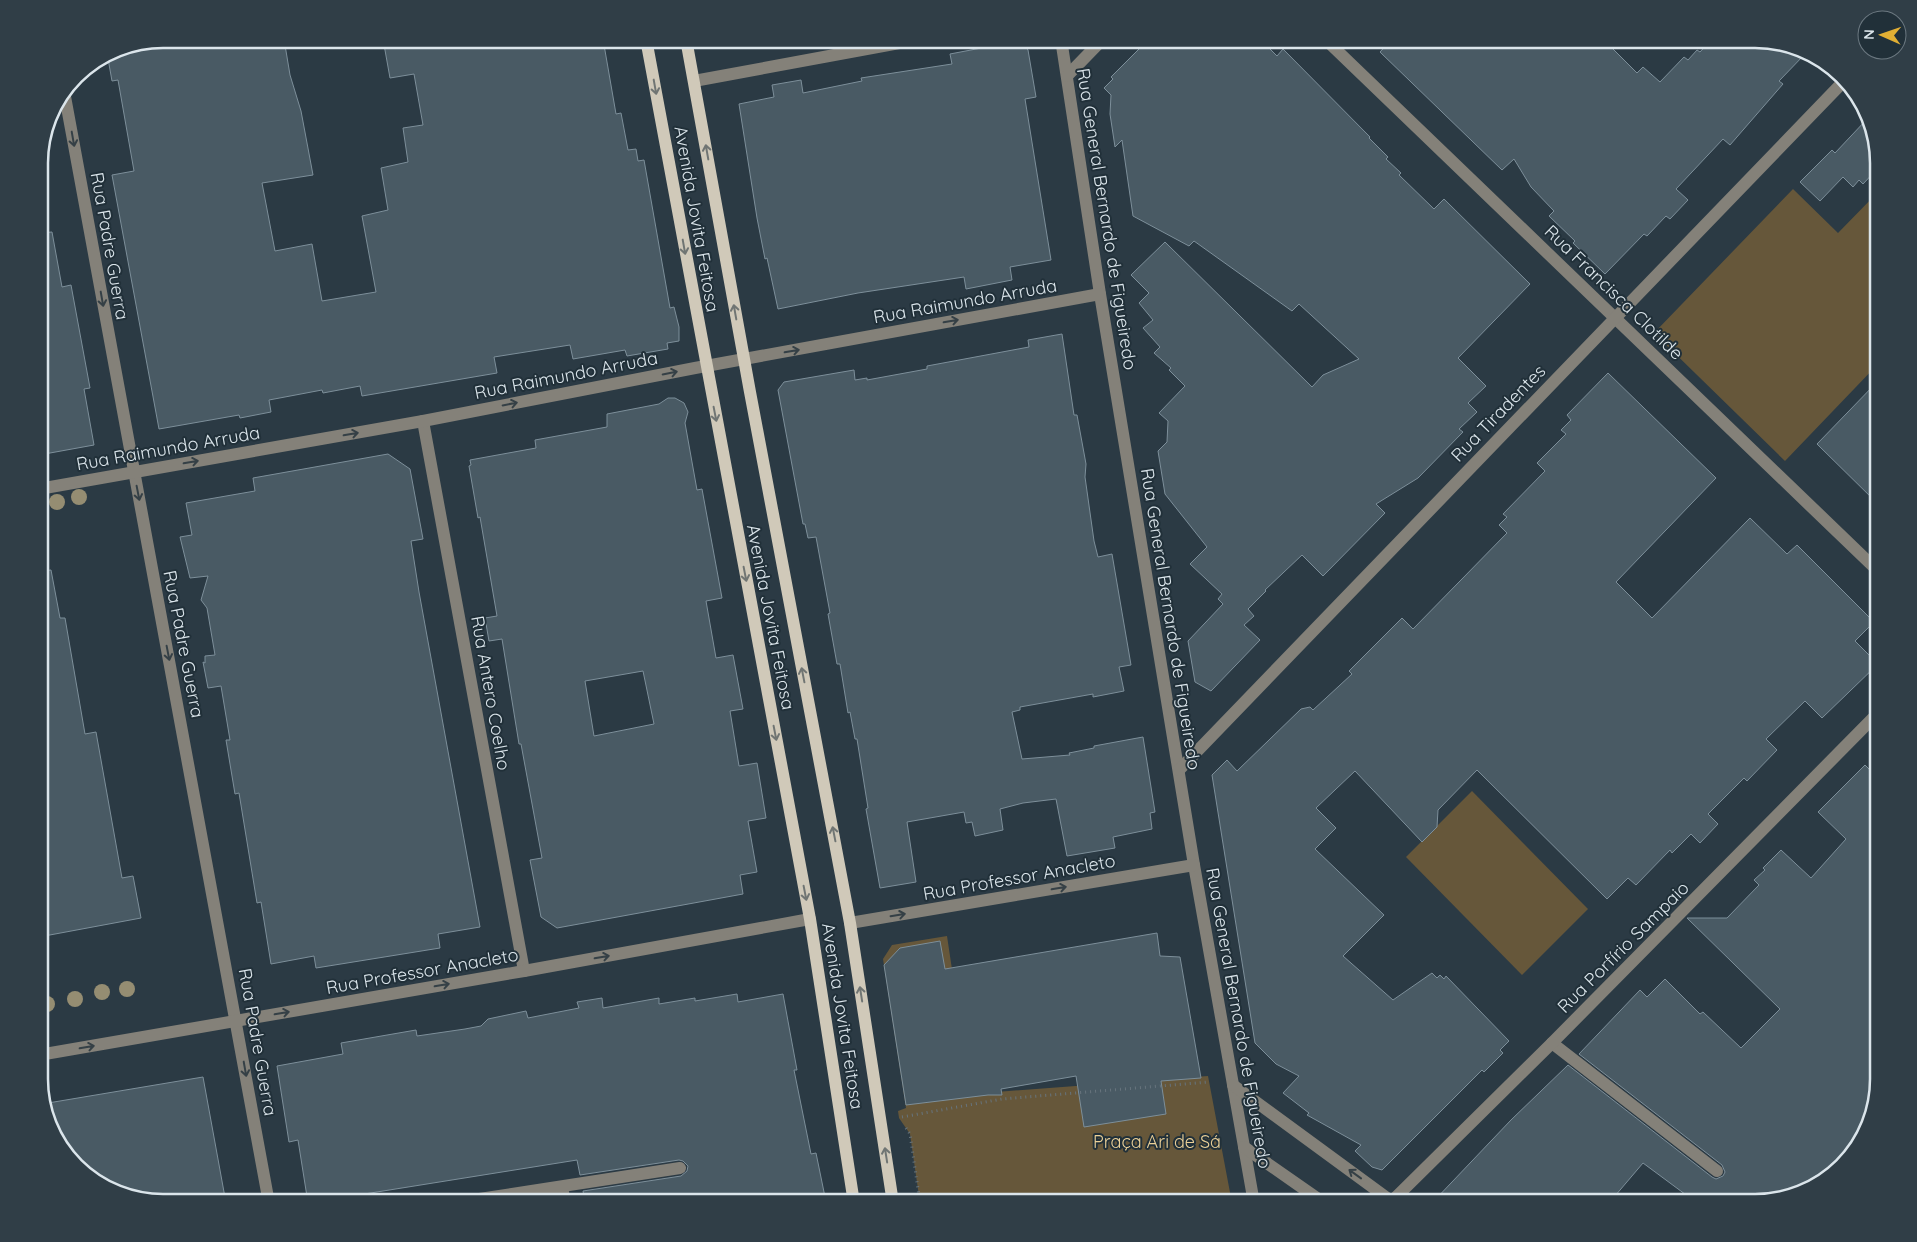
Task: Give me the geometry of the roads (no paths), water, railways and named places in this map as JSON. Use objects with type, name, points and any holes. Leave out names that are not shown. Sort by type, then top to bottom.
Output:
[{"type":"main road","name":"Avenida Jovita Feitosa","points":[[648,48],[810,919],[853,1194]]},
{"type":"main road","name":"Avenida Jovita Feitosa","points":[[688,48],[744,360],[850,923],[893,1194]]},
{"type":"street","name":"Rua General Bernardo de Figueiredo","points":[[1062,47],[1100,294],[1178,770],[1252,1194]]},
{"type":"street","points":[[1067,76],[1095,47]]},
{"type":"street","name":"Rua Francisca Clotilde","points":[[1334,47],[1870,563]]},
{"type":"street","points":[[694,81],[875,48]]},
{"type":"street","name":"Rua Tiradentes","points":[[1178,770],[1840,86]]},
{"type":"street","name":"Rua Padre Guerra","points":[[66,100],[267,1194]]},
{"type":"street","name":"Rua Raimundo Arruda","points":[[48,486],[423,421],[706,366],[1100,294]]},
{"type":"street","name":"Rua Antero Coelho","points":[[423,421],[524,971]]},
{"type":"street","name":"Rua Porfírio Sampaio","points":[[1401,1194],[1870,721]]},
{"type":"street","name":"Rua Professor Anacleto","points":[[850,923],[1194,865]]},
{"type":"street","name":"Rua Professor Anacleto","points":[[48,1053],[524,971],[810,919]]},
{"type":"street","points":[[1552,1043],[1717,1171]]},
{"type":"street","points":[[1232,1085],[1380,1194]]},
{"type":"street","points":[[1244,1147],[1311,1194]]},
{"type":"street","points":[[514,1194],[680,1168]]},
{"type":"street","points":[[562,1187],[563,1194]]},
{"type":"park label","name":"Praça Ari de Sá","points":[[1157,1141]]}]
